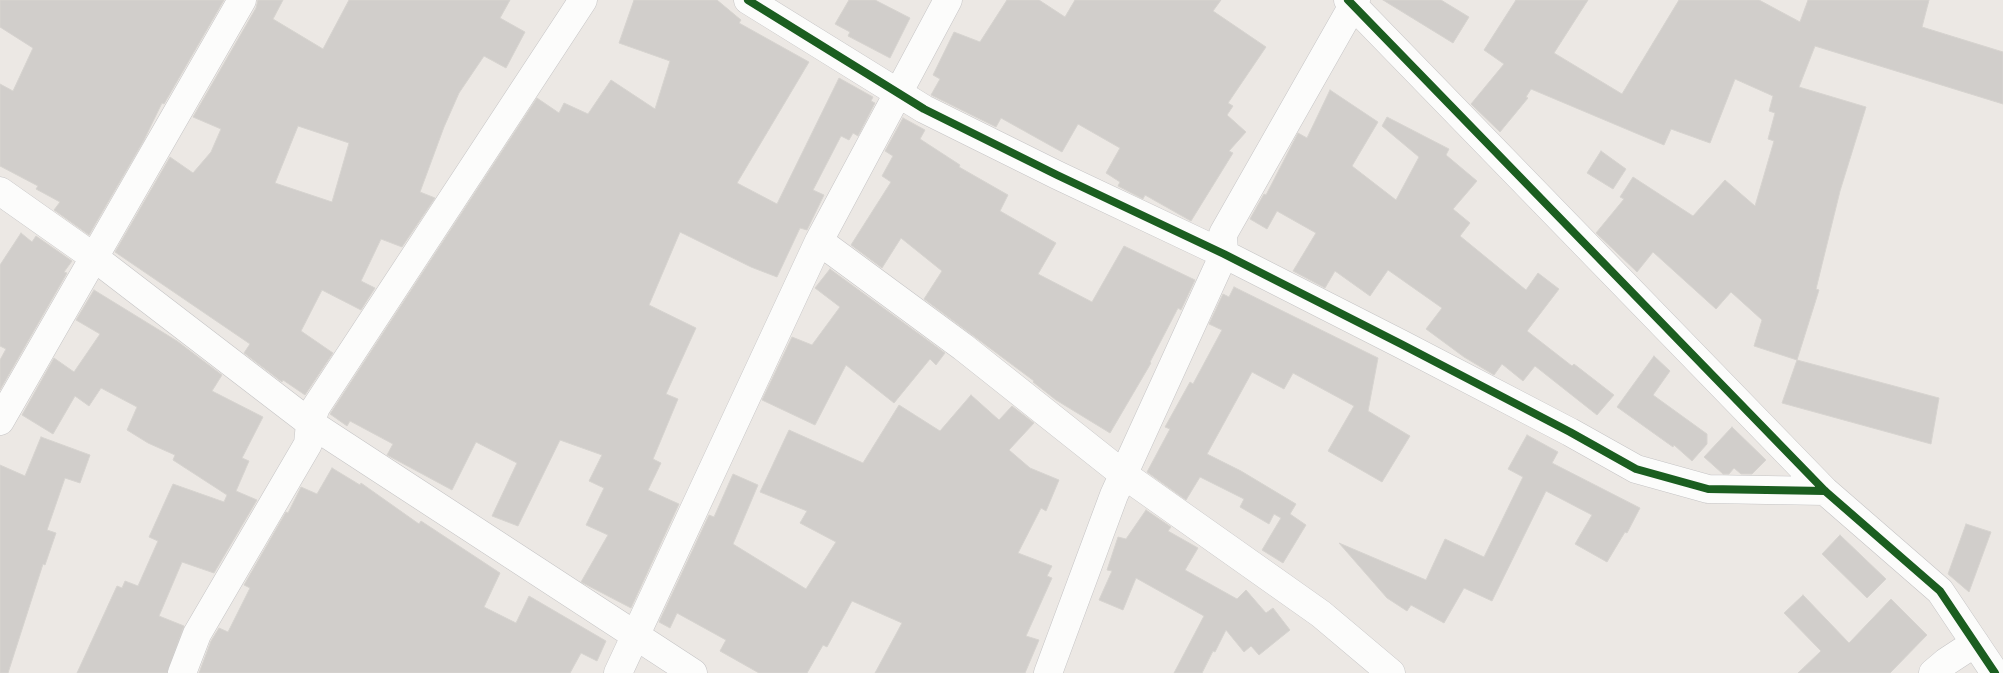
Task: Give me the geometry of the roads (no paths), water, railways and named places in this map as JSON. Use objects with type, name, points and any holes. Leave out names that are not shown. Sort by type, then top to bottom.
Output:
[{"type":"street","points":[[0,421],[242,0]]},
{"type":"street","points":[[182,673],[197,634],[308,444],[310,423],[316,407],[583,0]]},
{"type":"street","points":[[748,0],[924,109],[1057,175],[1224,254],[1402,344],[1570,432],[1636,469],[1708,489],[1825,491]]},
{"type":"street","points":[[618,673],[820,241],[948,0]]},
{"type":"street","points":[[1048,673],[1122,474],[1224,254],[1222,234],[1352,1],[1825,491],[1940,592],[1995,673]]},
{"type":"street","points":[[0,191],[95,258],[310,423],[693,673]]},
{"type":"street","points":[[820,241],[963,347],[1122,474],[1321,614],[1391,673]]},
{"type":"street","points":[[1933,673],[1946,662],[1976,643]]}]
